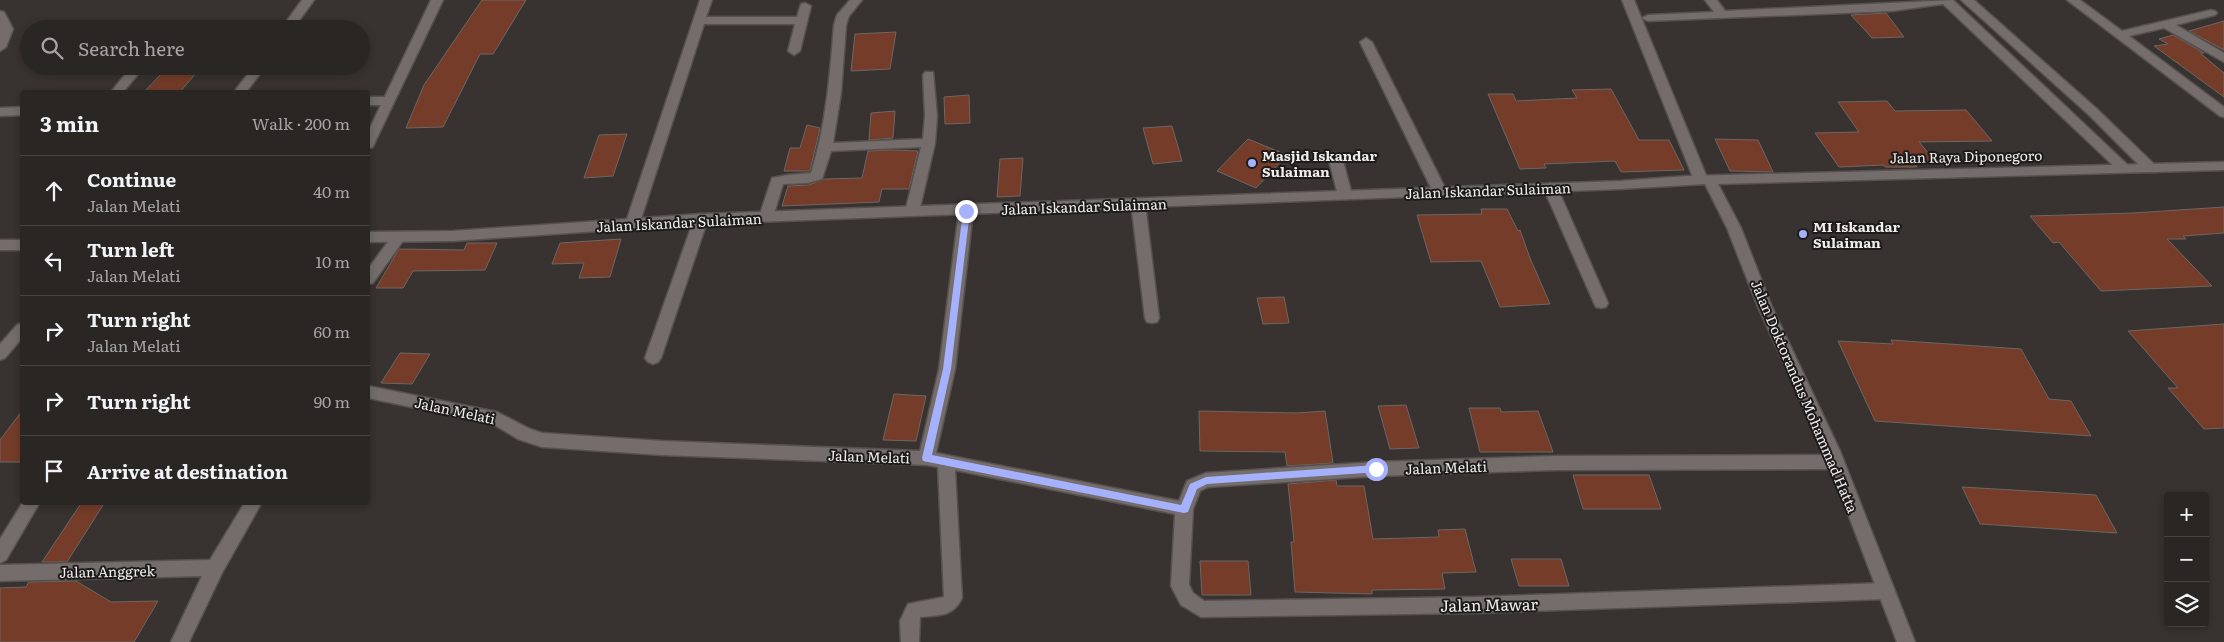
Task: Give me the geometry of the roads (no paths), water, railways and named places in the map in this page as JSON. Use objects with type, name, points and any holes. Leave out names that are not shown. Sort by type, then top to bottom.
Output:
[{"type":"street","points":[[294,20],[308,0]]},
{"type":"street","points":[[370,140],[437,0]]},
{"type":"street","points":[[633,222],[706,0]]},
{"type":"street","points":[[766,217],[777,181],[782,179],[816,178],[826,147],[834,93],[840,25],[843,15],[856,0]]},
{"type":"street","name":"Jalan Doktorandus Mohammad Hatta","points":[[1628,0],[1705,180],[1734,228],[1765,307],[1836,462],[1906,642]]},
{"type":"street","points":[[1710,0],[1722,15]]},
{"type":"street","points":[[1789,0],[1798,12]]},
{"type":"street","points":[[1648,18],[1798,12],[1946,0],[2125,169]]},
{"type":"street","points":[[1967,0],[2093,112],[2151,169]]},
{"type":"street","points":[[2073,0],[2222,110]]},
{"type":"street","points":[[794,52],[805,6]]},
{"type":"street","points":[[2120,35],[2211,13]]},
{"type":"street","points":[[0,14],[7,29],[0,47]]},
{"type":"street","points":[[1965,19],[1986,17]]},
{"type":"street","points":[[699,21],[801,20]]},
{"type":"street","points":[[2166,24],[2224,58]]},
{"type":"street","points":[[1366,42],[1440,192]]},
{"type":"street","points":[[119,90],[131,75]]},
{"type":"street","points":[[242,90],[253,75]]},
{"type":"street","points":[[912,212],[929,143],[931,116],[929,75]]},
{"type":"street","points":[[370,101],[388,101]]},
{"type":"street","points":[[0,112],[20,111]]},
{"type":"street","points":[[826,147],[929,143]]},
{"type":"street","points":[[1335,157],[1345,195]]},
{"type":"street","name":"Jalan Raya Diponegoro","points":[[1705,180],[2224,166]]},
{"type":"street","name":"Jalan Iskandar Sulaiman","points":[[370,237],[398,238],[535,231],[633,222],[701,219],[966,211],[1705,180]]},
{"type":"street","points":[[1550,187],[1601,303]]},
{"type":"street","points":[[1138,203],[1152,318]]},
{"type":"street","points":[[927,458],[947,369],[966,211]]},
{"type":"street","points":[[653,358],[701,219]]},
{"type":"street","points":[[370,276],[398,238]]},
{"type":"street","points":[[0,245],[20,244]]},
{"type":"street","points":[[0,354],[20,331]]},
{"type":"street","name":"Jalan Melati","points":[[370,392],[497,418],[524,434],[542,440],[662,448],[927,458],[1184,509],[1193,486],[1206,480],[1376,469],[1546,463],[1836,462]]},
{"type":"street","points":[[910,642],[909,621],[914,610],[946,606],[952,598],[946,462]]},
{"type":"street","points":[[0,555],[30,505]]},
{"type":"street","points":[[180,642],[215,568],[252,505]]},
{"type":"street","name":"Jalan Mawar","points":[[1184,509],[1180,586],[1187,599],[1201,609],[1475,605],[1886,592]]},
{"type":"street","name":"Jalan Anggrek","points":[[0,573],[215,568]]},
{"type":"place","name":"Masjid Iskandar Sulaiman","points":[[1252,163]]},
{"type":"place","name":"MI Iskandar Sulaiman","points":[[1803,234]]}]
